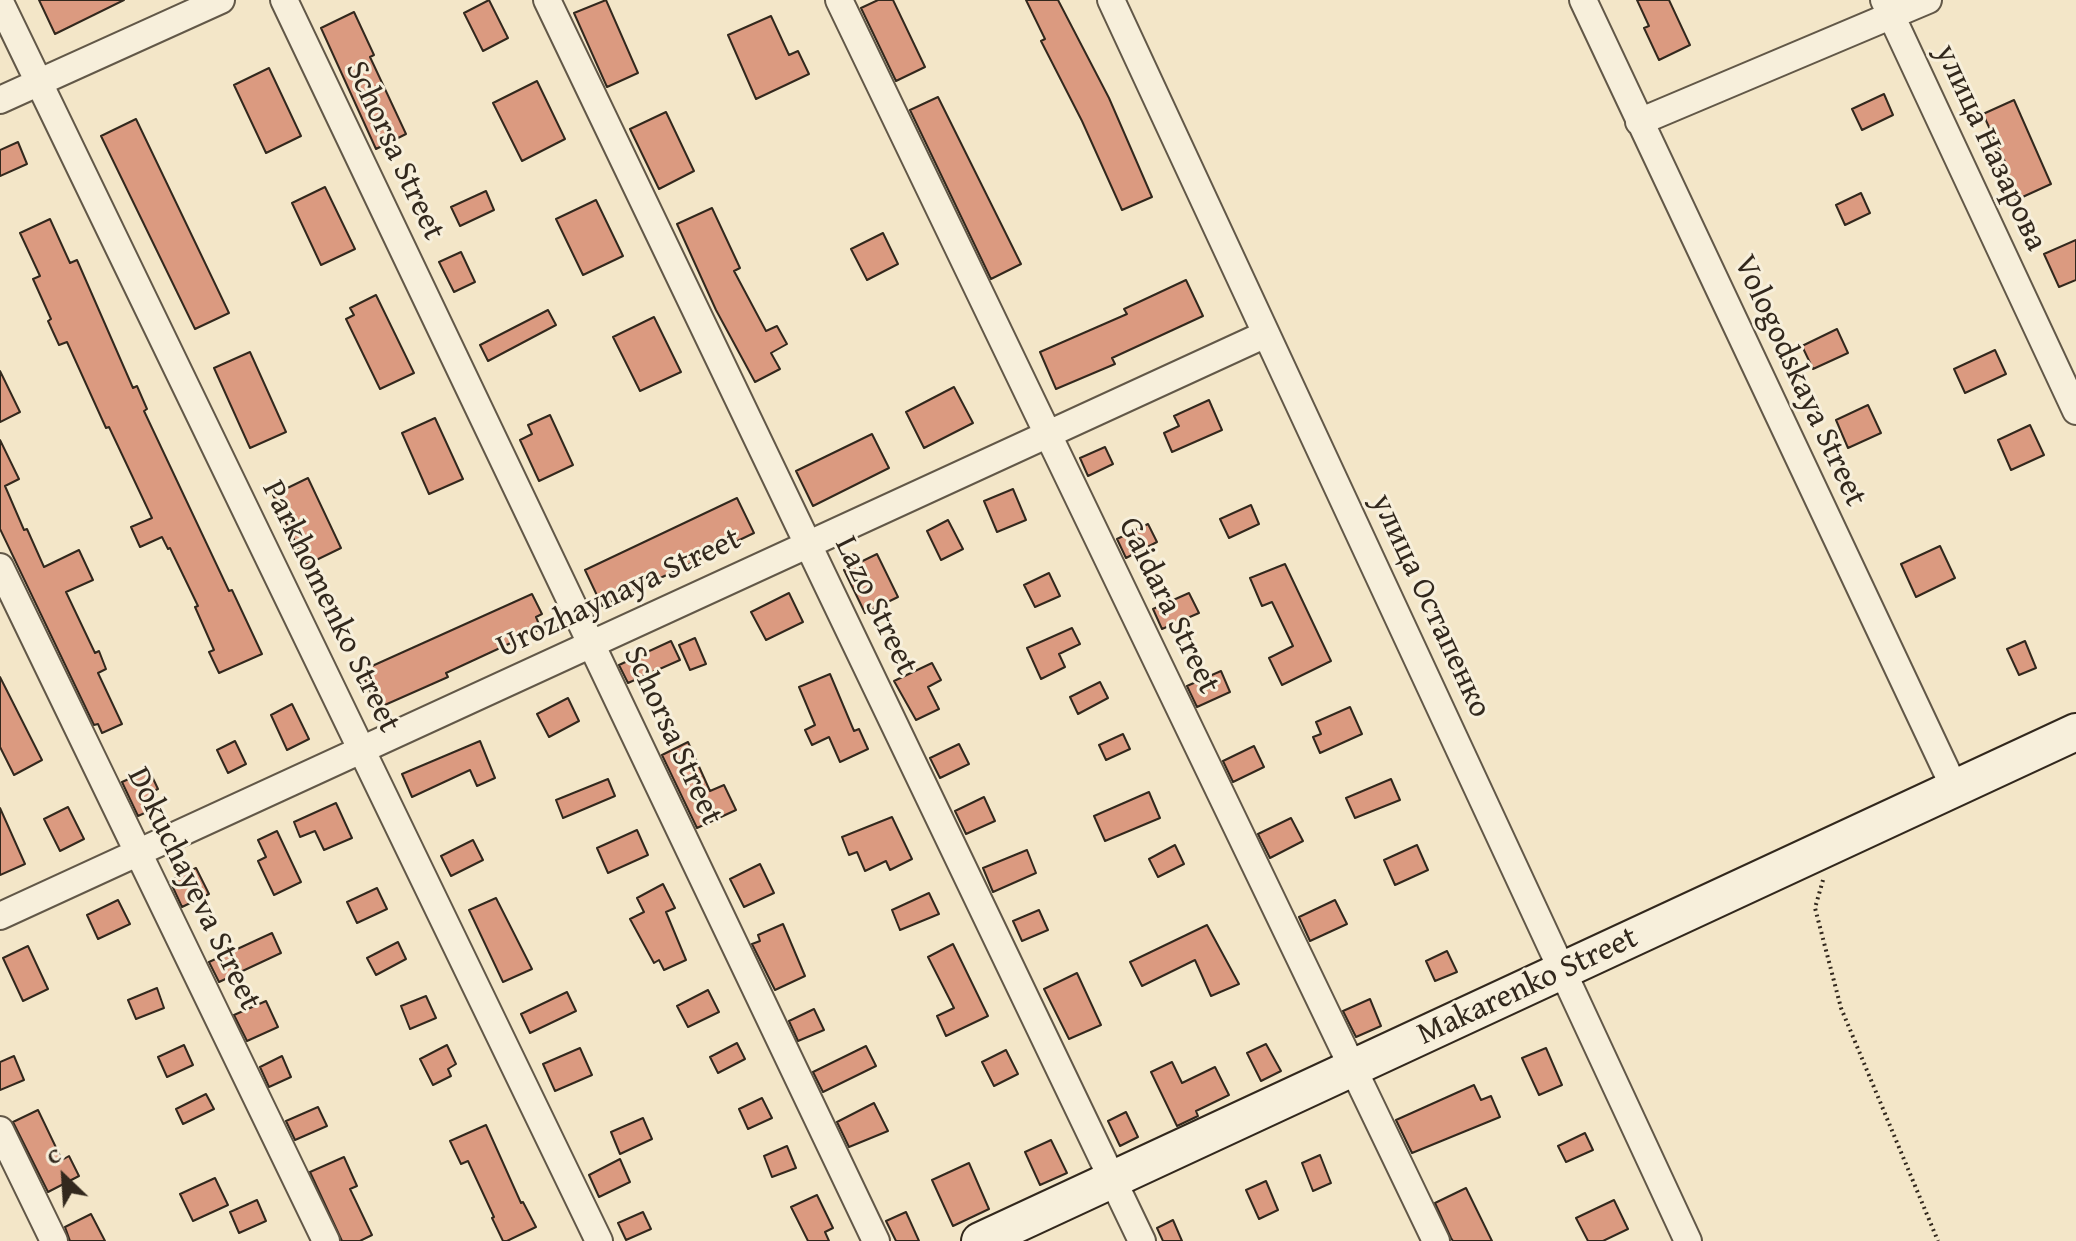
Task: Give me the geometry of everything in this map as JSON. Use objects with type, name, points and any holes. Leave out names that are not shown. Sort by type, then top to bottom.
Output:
[{"type":"street","points":[[0,100],[221,0]]},
{"type":"street","name":"Schorsa Street","points":[[284,0],[876,1241]]},
{"type":"street","name":"Lazo Street","points":[[547,0],[1142,1241]]},
{"type":"street","name":"Gaidara Street","points":[[839,0],[1436,1241]]},
{"type":"street","name":"улица Остапенко","points":[[1111,0],[1688,1241]]},
{"type":"street","name":"Vologodskaya Street","points":[[1583,0],[1955,789]]},
{"type":"street","points":[[1639,122],[1888,8],[1928,0]]},
{"type":"street","name":"Parkhomenko Street","points":[[0,2],[599,1241]]},
{"type":"street","name":"улица Назарова","points":[[1888,8],[2076,411]]},
{"type":"street","name":"Urozhaynaya Street","points":[[0,916],[1266,334]]},
{"type":"street","name":"Dokuchayeva Street","points":[[0,567],[326,1241]]},
{"type":"street","name":"Makarenko Street","points":[[980,1241],[2076,732]]},
{"type":"street","points":[[0,1130],[54,1241]]},
{"type":"path","points":[[1833,846],[1815,908],[1837,994],[1938,1241]]},
{"type":"building","points":[[39,0],[124,0],[55,34]]},
{"type":"building","points":[[489,0],[508,38],[483,51],[464,13]]},
{"type":"building","points":[[606,0],[638,73],[607,87],[574,13]]},
{"type":"building","points":[[878,0],[893,0],[925,67],[896,81],[861,8]]},
{"type":"building","points":[[1026,0],[1058,0],[1109,98],[1152,197],[1122,210],[1041,41],[1045,39]]},
{"type":"building","points":[[1637,0],[1669,0],[1690,45],[1659,60],[1644,28],[1649,26]]},
{"type":"building","points":[[354,12],[374,55],[370,57],[406,134],[376,149],[321,28]]},
{"type":"building","points":[[771,16],[789,55],[798,51],[809,74],[756,99],[728,35]]},
{"type":"building","points":[[269,68],[301,136],[266,153],[234,85]]},
{"type":"building","points":[[537,81],[565,139],[522,161],[493,103]]},
{"type":"building","points":[[1884,94],[1893,115],[1862,130],[1852,109]]},
{"type":"building","points":[[938,97],[1021,264],[991,279],[910,110]]},
{"type":"building","points":[[2014,100],[2051,184],[2016,200],[2000,165],[2005,162],[1983,114]]},
{"type":"building","points":[[666,112],[694,171],[659,189],[630,129]]},
{"type":"building","points":[[136,119],[229,313],[195,329],[101,136]]},
{"type":"building","points":[[18,142],[27,164],[0,176],[0,150]]},
{"type":"building","points":[[325,187],[355,249],[321,265],[292,203]]},
{"type":"building","points":[[486,191],[494,210],[460,226],[451,207]]},
{"type":"building","points":[[1861,193],[1870,213],[1845,225],[1836,205]]},
{"type":"building","points":[[596,200],[623,256],[583,275],[556,219]]},
{"type":"building","points":[[712,208],[740,268],[734,271],[766,331],[777,326],[787,344],[771,353],[780,369],[755,382],[716,310],[677,224]]},
{"type":"building","points":[[50,219],[70,263],[77,260],[133,388],[137,386],[147,409],[144,411],[262,654],[219,673],[209,652],[214,650],[195,607],[198,606],[170,548],[162,537],[140,547],[131,527],[152,518],[67,342],[59,345],[48,321],[51,319],[33,279],[40,276],[20,233]]},
{"type":"building","points":[[883,233],[898,264],[867,280],[851,249]]},
{"type":"building","points":[[2076,240],[2076,280],[2059,287],[2044,254]]},
{"type":"building","points":[[461,252],[475,282],[454,292],[439,262]]},
{"type":"building","points":[[1186,280],[1203,316],[1112,358],[1115,364],[1056,389],[1040,352],[1127,314],[1124,309]]},
{"type":"building","points":[[376,295],[414,373],[380,389],[346,319],[354,315],[350,308]]},
{"type":"building","points":[[548,310],[556,325],[488,361],[480,345]]},
{"type":"building","points":[[654,317],[681,372],[640,391],[613,337]]},
{"type":"building","points":[[1837,329],[1848,353],[1813,369],[1802,346]]},
{"type":"building","points":[[1995,350],[2006,374],[1965,393],[1954,369]]},
{"type":"building","points":[[250,352],[286,432],[250,448],[214,368]]},
{"type":"building","points":[[0,371],[20,412],[0,422]]},
{"type":"building","points":[[954,387],[973,423],[924,448],[906,412]]},
{"type":"building","points":[[1209,400],[1222,430],[1172,452],[1164,433],[1179,426],[1174,416]]},
{"type":"building","points":[[1868,405],[1881,433],[1848,448],[1836,420]]},
{"type":"building","points":[[550,415],[573,465],[539,481],[520,440],[532,434],[528,425]]},
{"type":"building","points":[[435,418],[463,479],[429,494],[402,433]]},
{"type":"building","points":[[2030,425],[2044,455],[2011,470],[1998,440]]},
{"type":"building","points":[[872,434],[889,468],[813,506],[796,471]]},
{"type":"building","points":[[0,440],[19,479],[5,486],[44,567],[79,550],[93,580],[66,592],[95,653],[99,651],[106,669],[98,673],[122,724],[102,733],[98,724],[94,725],[0,529]]},
{"type":"building","points":[[1105,447],[1113,464],[1088,476],[1080,458]]},
{"type":"building","points":[[308,478],[341,548],[306,565],[273,495]]},
{"type":"building","points":[[1013,489],[1026,520],[997,532],[984,501]]},
{"type":"building","points":[[737,498],[754,533],[602,606],[585,570]]},
{"type":"building","points":[[1251,505],[1259,524],[1229,538],[1220,519]]},
{"type":"building","points":[[948,520],[963,549],[941,560],[927,531]]},
{"type":"building","points":[[1148,524],[1157,542],[1126,558],[1117,539]]},
{"type":"building","points":[[1940,546],[1955,578],[1916,597],[1901,564]]},
{"type":"building","points":[[877,554],[898,597],[865,613],[844,570]]},
{"type":"building","points":[[1285,564],[1331,661],[1282,685],[1269,658],[1293,646],[1272,602],[1262,606],[1250,578]]},
{"type":"building","points":[[1049,573],[1060,596],[1035,607],[1024,585]]},
{"type":"building","points":[[789,593],[803,622],[766,640],[751,612]]},
{"type":"building","points":[[1189,593],[1199,613],[1162,629],[1153,609]]},
{"type":"building","points":[[532,594],[542,614],[536,617],[541,629],[446,673],[448,677],[378,708],[361,671]]},
{"type":"building","points":[[1072,628],[1080,644],[1059,654],[1065,667],[1041,679],[1027,648]]},
{"type":"building","points":[[695,638],[706,664],[690,670],[679,645]]},
{"type":"building","points":[[671,641],[680,660],[628,683],[619,665]]},
{"type":"building","points":[[2025,641],[2036,668],[2019,675],[2007,649]]},
{"type":"building","points":[[932,663],[941,680],[928,687],[939,709],[916,720],[894,681]]},
{"type":"building","points":[[1221,671],[1230,692],[1197,707],[1187,686]]},
{"type":"building","points":[[830,674],[854,731],[859,729],[868,749],[840,762],[829,737],[812,745],[805,730],[815,725],[799,687]]},
{"type":"building","points":[[0,677],[42,760],[14,775],[0,747]]},
{"type":"building","points":[[1100,682],[1108,698],[1078,714],[1070,697]]},
{"type":"building","points":[[568,698],[579,721],[549,737],[537,714]]},
{"type":"building","points":[[292,704],[309,739],[287,750],[271,715]]},
{"type":"building","points":[[1350,707],[1362,734],[1320,753],[1313,737],[1321,734],[1316,722]]},
{"type":"building","points":[[1123,734],[1130,749],[1106,760],[1099,745]]},
{"type":"building","points":[[235,741],[246,764],[228,773],[217,750]]},
{"type":"building","points":[[480,741],[495,778],[477,786],[470,770],[412,797],[402,774]]},
{"type":"building","points":[[688,742],[710,791],[724,785],[736,810],[697,828],[662,755]]},
{"type":"building","points":[[959,744],[969,764],[940,778],[930,758]]},
{"type":"building","points":[[1254,746],[1264,767],[1233,782],[1223,761]]},
{"type":"building","points":[[149,770],[158,789],[151,792],[158,807],[138,816],[122,782]]},
{"type":"building","points":[[608,779],[615,796],[563,818],[556,800]]},
{"type":"building","points":[[1391,779],[1400,800],[1355,818],[1346,798]]},
{"type":"building","points":[[1149,792],[1160,818],[1105,841],[1094,816]]},
{"type":"building","points":[[984,797],[995,821],[966,834],[955,811]]},
{"type":"building","points":[[336,803],[352,838],[324,850],[315,831],[300,837],[294,822]]},
{"type":"building","points":[[68,807],[84,839],[60,851],[44,819]]},
{"type":"building","points":[[0,808],[25,864],[0,875]]},
{"type":"building","points":[[892,817],[912,859],[890,870],[886,861],[865,871],[857,852],[849,855],[842,837]]},
{"type":"building","points":[[1291,818],[1303,841],[1270,858],[1258,834]]},
{"type":"building","points":[[637,830],[648,855],[608,873],[597,848]]},
{"type":"building","points":[[277,831],[301,882],[274,895],[258,861],[266,857],[258,840]]},
{"type":"building","points":[[473,840],[483,860],[451,876],[441,856]]},
{"type":"building","points":[[1175,845],[1184,864],[1158,877],[1149,859]]},
{"type":"building","points":[[1417,845],[1428,870],[1395,885],[1384,860]]},
{"type":"building","points":[[1027,850],[1036,873],[993,892],[983,868]]},
{"type":"building","points":[[760,864],[774,893],[744,907],[730,879]]},
{"type":"building","points":[[196,868],[209,894],[182,907],[170,881]]},
{"type":"building","points":[[663,884],[675,908],[666,912],[686,960],[664,970],[659,960],[654,963],[630,919],[644,912],[637,898]]},
{"type":"building","points":[[377,888],[387,909],[357,923],[347,902]]},
{"type":"building","points":[[929,893],[939,914],[900,930],[892,910]]},
{"type":"building","points":[[496,898],[532,969],[503,982],[469,910]]},
{"type":"building","points":[[118,900],[130,924],[98,939],[87,915]]},
{"type":"building","points":[[1335,900],[1347,924],[1310,941],[1299,917]]},
{"type":"building","points":[[1039,910],[1048,930],[1022,941],[1013,921]]},
{"type":"building","points":[[783,924],[805,976],[775,990],[752,944],[760,941],[758,935]]},
{"type":"building","points":[[1207,925],[1239,984],[1211,996],[1195,960],[1142,986],[1130,962]]},
{"type":"building","points":[[272,933],[281,953],[219,982],[209,962]]},
{"type":"building","points":[[398,942],[406,959],[376,975],[367,958]]},
{"type":"building","points":[[953,944],[988,1016],[946,1036],[937,1016],[954,1008],[928,957]]},
{"type":"building","points":[[28,946],[48,989],[23,1001],[3,958]]},
{"type":"building","points":[[1447,951],[1457,972],[1435,981],[1426,961]]},
{"type":"building","points":[[1077,973],[1101,1025],[1069,1039],[1044,989]]},
{"type":"building","points":[[157,988],[164,1008],[136,1019],[128,1000]]},
{"type":"building","points":[[708,990],[719,1012],[688,1027],[677,1006]]},
{"type":"building","points":[[567,992],[576,1011],[530,1033],[521,1014]]},
{"type":"building","points":[[426,996],[436,1018],[410,1029],[401,1006]]},
{"type":"building","points":[[1370,999],[1381,1026],[1356,1037],[1343,1011]]},
{"type":"building","points":[[266,1001],[278,1027],[247,1041],[234,1015]]},
{"type":"building","points":[[814,1009],[824,1030],[798,1041],[789,1021]]},
{"type":"building","points":[[737,1043],[745,1059],[718,1073],[710,1057]]},
{"type":"building","points":[[1266,1044],[1281,1071],[1261,1081],[1247,1053]]},
{"type":"building","points":[[184,1045],[193,1065],[167,1077],[158,1057]]},
{"type":"building","points":[[447,1045],[456,1064],[448,1069],[451,1076],[433,1085],[420,1059]]},
{"type":"building","points":[[866,1046],[876,1066],[823,1092],[813,1072]]},
{"type":"building","points":[[580,1048],[592,1075],[555,1091],[543,1064]]},
{"type":"building","points":[[1546,1048],[1562,1085],[1539,1095],[1522,1058]]},
{"type":"building","points":[[1006,1050],[1018,1074],[994,1086],[982,1062]]},
{"type":"building","points":[[14,1056],[24,1080],[0,1090],[0,1062]]},
{"type":"building","points":[[282,1056],[291,1077],[269,1087],[260,1067]]},
{"type":"building","points":[[1172,1062],[1182,1083],[1215,1067],[1229,1095],[1196,1111],[1198,1116],[1177,1126],[1151,1072]]},
{"type":"building","points":[[1474,1085],[1481,1100],[1491,1096],[1500,1117],[1412,1153],[1396,1120]]},
{"type":"building","points":[[206,1094],[214,1109],[183,1124],[176,1109]]},
{"type":"building","points":[[762,1098],[772,1118],[748,1129],[739,1109]]},
{"type":"building","points":[[874,1103],[888,1131],[849,1147],[837,1122]]},
{"type":"building","points":[[318,1107],[327,1126],[295,1140],[286,1121]]},
{"type":"building","points":[[38,1110],[62,1160],[69,1156],[79,1176],[48,1192],[13,1122]]},
{"type":"building","points":[[1126,1112],[1138,1137],[1120,1146],[1108,1121]]},
{"type":"building","points":[[643,1118],[652,1139],[620,1154],[611,1132]]},
{"type":"building","points":[[486,1125],[521,1203],[536,1227],[507,1241],[503,1241],[468,1161],[461,1164],[450,1141]]},
{"type":"building","points":[[1585,1133],[1593,1150],[1566,1162],[1558,1146]]},
{"type":"building","points":[[1051,1140],[1067,1173],[1040,1185],[1025,1152]]},
{"type":"building","points":[[787,1146],[796,1168],[772,1177],[764,1156]]},
{"type":"building","points":[[1320,1155],[1331,1183],[1313,1191],[1302,1163]]},
{"type":"building","points":[[344,1157],[357,1186],[350,1189],[372,1235],[360,1241],[342,1241],[310,1172]]},
{"type":"building","points":[[620,1159],[630,1182],[599,1197],[589,1175]]},
{"type":"building","points":[[969,1163],[989,1209],[953,1226],[932,1180]]},
{"type":"building","points":[[215,1178],[228,1205],[193,1221],[180,1194]]},
{"type":"building","points":[[1266,1181],[1278,1210],[1259,1219],[1246,1190]]},
{"type":"building","points":[[1466,1188],[1492,1241],[1453,1241],[1451,1238],[1435,1203]]},
{"type":"building","points":[[817,1195],[833,1228],[825,1232],[829,1241],[808,1241],[791,1207]]},
{"type":"building","points":[[257,1200],[266,1221],[239,1233],[230,1212]]},
{"type":"building","points":[[1614,1200],[1628,1229],[1603,1241],[1588,1241],[1576,1218]]},
{"type":"building","points":[[643,1212],[651,1229],[626,1240],[618,1223]]},
{"type":"building","points":[[906,1212],[919,1241],[896,1241],[886,1221]]},
{"type":"building","points":[[91,1214],[105,1241],[70,1241],[65,1227]]},
{"type":"building","points":[[1173,1220],[1182,1241],[1163,1241],[1157,1228]]}]
